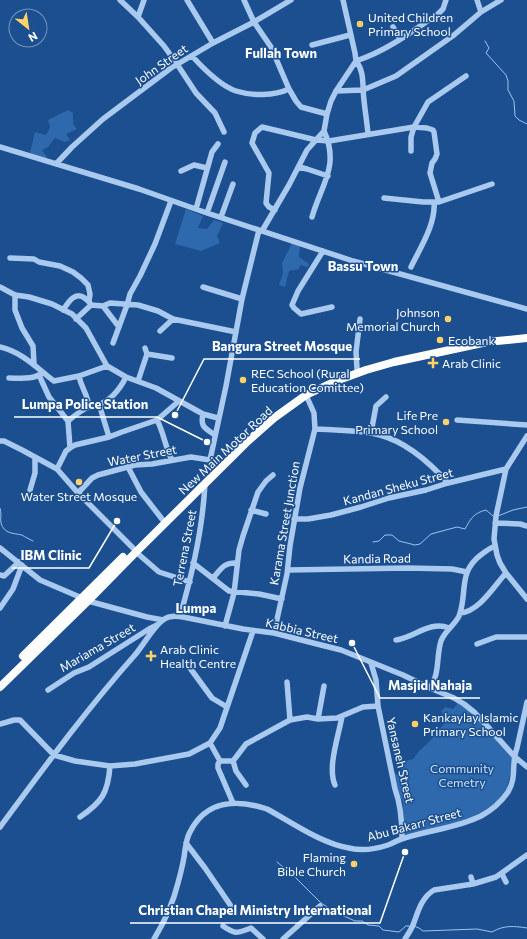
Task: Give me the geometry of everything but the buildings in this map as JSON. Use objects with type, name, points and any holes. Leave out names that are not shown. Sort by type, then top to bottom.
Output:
[{"type":"highway","name":"New Main Motor Road","points":[[134,550],[162,519],[217,465],[272,415],[304,391],[357,369],[396,358],[487,338],[527,335]]},
{"type":"highway","name":"New Main Motor Road","points":[[0,687],[134,550],[248,441],[269,422],[306,395],[336,381],[394,362],[487,342],[527,338]]},
{"type":"highway","name":"New Main Motor Road","points":[[0,679],[85,599]]},
{"type":"street","points":[[120,0],[138,17],[177,64],[196,93],[215,113],[224,132]]},
{"type":"street","points":[[138,17],[144,0]]},
{"type":"street","points":[[187,0],[213,42]]},
{"type":"street","points":[[244,0],[254,22],[271,47],[289,89],[301,107],[327,114]]},
{"type":"street","name":"John Street","points":[[56,164],[72,147],[103,119],[177,64],[213,42],[254,22],[291,0]]},
{"type":"street","points":[[343,0],[356,61],[361,69],[368,134]]},
{"type":"street","points":[[210,460],[226,386],[242,299],[260,231],[275,210],[299,168],[307,150],[324,131],[327,114],[336,91],[356,61],[370,56],[400,40],[443,10],[446,0]]},
{"type":"street","points":[[477,0],[481,12]]},
{"type":"street","points":[[336,91],[363,90],[396,76],[454,35],[481,12],[501,0]]},
{"type":"street","points":[[393,27],[400,40]]},
{"type":"street","points":[[312,45],[350,34]]},
{"type":"street","points":[[192,56],[219,81],[236,91],[265,94],[280,93],[289,89]]},
{"type":"street","points":[[411,151],[411,137],[414,127],[428,102],[466,76]]},
{"type":"street","points":[[275,210],[269,207],[266,203],[270,177],[269,173],[252,143],[254,133],[262,127],[316,140],[329,141],[414,127],[433,130],[437,154],[432,163],[430,173],[437,202],[430,225],[410,267]]},
{"type":"street","points":[[312,217],[328,176],[331,154],[329,141],[324,131]]},
{"type":"street","points":[[196,209],[212,152],[218,144]]},
{"type":"street","points":[[0,147],[139,189],[260,231],[353,261],[527,309]]},
{"type":"street","points":[[207,213],[225,162]]},
{"type":"street","points":[[181,171],[194,165],[207,168]]},
{"type":"street","points":[[299,168],[328,176]]},
{"type":"street","points":[[221,217],[233,184]]},
{"type":"street","points":[[384,198],[437,202],[492,184]]},
{"type":"street","points":[[113,343],[130,294],[155,244],[171,201]]},
{"type":"street","points":[[323,251],[298,291],[292,305],[301,314],[332,308]]},
{"type":"street","points":[[10,258],[34,259],[39,262],[60,266],[82,278],[88,285],[90,303],[76,319]]},
{"type":"street","points":[[203,287],[242,299]]},
{"type":"street","points":[[0,288],[15,295],[29,297],[52,304],[72,314],[86,328],[107,366],[126,377],[156,388],[203,414],[218,418]]},
{"type":"street","points":[[15,295],[15,310],[22,328],[33,346],[34,364]]},
{"type":"street","points":[[64,310],[70,300],[79,295],[90,303],[103,306],[110,303],[138,305],[158,311],[173,319],[236,332]]},
{"type":"street","points":[[103,306],[119,327]]},
{"type":"street","points":[[160,331],[173,319]]},
{"type":"street","points":[[357,369],[356,352],[360,319]]},
{"type":"street","points":[[0,347],[10,350],[34,364],[41,374],[49,397],[68,421],[70,448]]},
{"type":"street","points":[[138,381],[147,354],[145,348]]},
{"type":"street","points":[[147,354],[172,358]]},
{"type":"street","points":[[46,389],[54,381],[79,376],[107,366]]},
{"type":"street","points":[[9,378],[29,378],[41,374],[54,381]]},
{"type":"street","points":[[79,376],[80,383],[88,398],[89,407]]},
{"type":"street","points":[[68,421],[89,407],[108,400],[120,389],[126,377]]},
{"type":"street","name":"Karama Street Junction","points":[[274,633],[288,570],[294,519],[300,488],[315,429],[314,413],[306,395]]},
{"type":"street","points":[[371,433],[376,406],[386,397]]},
{"type":"street","points":[[57,469],[66,452],[75,445],[109,437],[157,420],[179,401]]},
{"type":"street","points":[[99,404],[109,437]]},
{"type":"street","points":[[203,414],[201,421],[203,426],[215,435]]},
{"type":"street","points":[[157,420],[172,460]]},
{"type":"street","points":[[457,420],[527,425]]},
{"type":"street","points":[[315,429],[371,433],[395,441],[437,471],[448,483]]},
{"type":"street","points":[[527,436],[506,469],[496,516],[494,539],[497,555],[506,573],[527,599]]},
{"type":"street","points":[[0,441],[4,441],[57,469],[78,493],[134,550],[159,572],[190,582]]},
{"type":"street","name":"Water Street","points":[[78,493],[92,478],[128,467],[191,457],[210,460],[217,465]]},
{"type":"street","points":[[30,490],[35,473],[35,458]]},
{"type":"street","points":[[128,467],[141,492],[162,519]]},
{"type":"street","name":"Kandan Sheku Street","points":[[294,519],[308,519],[331,515],[389,498],[506,469]]},
{"type":"street","points":[[226,626],[234,592],[239,550],[251,510],[258,492],[266,481],[273,475]]},
{"type":"street","name":"Terrena Street","points":[[180,616],[190,582],[204,500],[205,483]]},
{"type":"street","points":[[251,510],[266,514]]},
{"type":"street","points":[[496,523],[520,524],[527,526]]},
{"type":"street","points":[[430,688],[436,676],[441,640],[449,628],[457,620],[460,613],[467,572],[479,557],[495,546]]},
{"type":"street","points":[[0,548],[40,580],[85,599],[147,617],[163,620]]},
{"type":"street","points":[[213,578],[229,562],[237,563]]},
{"type":"street","points":[[193,563],[229,591],[259,594],[282,599]]},
{"type":"street","points":[[0,575],[4,576],[20,564]]},
{"type":"street","points":[[0,608],[13,589],[20,564]]},
{"type":"street","name":"Kandia Road","points":[[288,570],[408,568],[452,569],[467,572]]},
{"type":"street","points":[[460,613],[466,613],[479,605],[506,573]]},
{"type":"street","points":[[0,827],[104,690],[140,650],[158,625],[169,617],[180,616]]},
{"type":"street","name":"Kabbia Street","points":[[180,616],[253,631],[274,633],[341,650],[402,675],[454,698],[474,712],[514,756],[527,767]]},
{"type":"street","name":"Mariama Street","points":[[48,690],[70,675],[89,667],[149,629],[158,625]]},
{"type":"street","points":[[396,640],[431,627],[444,626],[449,628]]},
{"type":"street","points":[[0,724],[20,720],[54,755],[75,761],[110,766],[135,764],[189,754],[210,743],[220,728],[253,631]]},
{"type":"street","points":[[477,644],[496,637],[527,637]]},
{"type":"street","name":"Yansaneh Street","points":[[371,663],[376,680],[378,706],[395,789],[400,801],[402,838]]},
{"type":"street","points":[[190,668],[212,698],[227,707]]},
{"type":"street","points":[[287,682],[290,720]]},
{"type":"street","points":[[318,719],[324,686]]},
{"type":"street","name":"Abu Bakarr Street","points":[[154,939],[165,921],[175,896],[186,843],[190,832],[200,819],[218,805],[233,802],[249,804],[267,809],[321,840],[351,849],[380,847],[402,838],[470,820],[481,816],[499,803],[512,784],[514,776],[514,756],[527,702]]},
{"type":"street","points":[[233,761],[246,744],[290,720],[308,717],[318,719],[337,718],[363,707],[378,706]]},
{"type":"street","points":[[335,785],[333,780],[334,753],[342,716]]},
{"type":"street","points":[[210,743],[220,761],[218,768],[233,802]]},
{"type":"street","points":[[220,761],[233,761]]},
{"type":"street","points":[[233,761],[236,771],[246,785]]},
{"type":"street","points":[[80,817],[91,810],[104,794],[108,786],[110,766]]},
{"type":"street","points":[[186,843],[206,868],[233,909]]},
{"type":"street","points":[[405,939],[413,925],[420,906],[430,892],[472,881],[496,877],[527,855]]},
{"type":"street","points":[[502,874],[506,882]]},
{"type":"street","points":[[283,939],[320,906]]},
{"type":"street","points":[[223,926],[232,933],[251,928],[263,939]]},
{"type":"street","points":[[158,932],[161,939]]},
{"type":"green space","points":[[68,110],[73,113],[73,124],[77,129],[66,134],[70,140],[65,142],[55,138],[48,147],[42,150],[47,157],[45,158],[30,153],[35,132],[46,135],[50,127],[48,120]]},
{"type":"green space","points":[[186,209],[203,216],[198,228],[207,229],[214,220],[223,223],[217,236],[220,243],[201,251],[175,244]]},
{"type":"green space","points":[[292,243],[300,246],[299,257],[309,264],[308,267],[300,265],[299,269],[289,271],[285,287],[279,285],[283,273],[282,263]]},
{"type":"green space","name":"Community Cemetry","points":[[458,703],[467,710],[513,757],[506,791],[484,815],[404,837],[403,802],[396,787],[392,772],[397,774],[402,770],[401,762],[413,759],[447,720],[441,712],[445,707],[453,709]]},
{"type":"waterway","points":[[485,41],[489,48],[486,53],[506,75],[508,90],[514,101],[515,116],[527,124]]},
{"type":"waterway","points":[[498,516],[513,510],[527,507]]},
{"type":"waterway","points":[[0,508],[2,527],[9,532],[22,535],[33,541]]},
{"type":"waterway","points":[[373,542],[379,541],[385,535],[392,535],[399,541],[415,545],[420,544],[431,534],[457,527],[465,529],[473,516],[482,511],[486,510],[493,516]]},
{"type":"waterway","points":[[277,862],[294,876],[321,903],[335,912],[355,921],[362,921],[368,925],[379,926],[383,930],[399,932],[406,926],[409,926]]},
{"type":"waterway","points":[[414,926],[423,931],[477,929],[492,932],[501,928],[509,927],[527,928]]},
{"type":"place","name":"United Children Primary School","points":[[360,24]]},
{"type":"place","name":"Johnson Memorial Church","points":[[448,319]]},
{"type":"place","name":"Ecobank","points":[[440,340]]},
{"type":"place","name":"Arab Clinic","points":[[433,363]]},
{"type":"place","name":"REC School (Rural Education Comittee)","points":[[243,380]]},
{"type":"place","name":"Bangura Street Mosque","points":[[175,415]]},
{"type":"place","name":"Life Pre Primary School","points":[[446,422]]},
{"type":"place","name":"Lumpa Police Station","points":[[207,442]]},
{"type":"place","name":"Water Street Mosque","points":[[79,482]]},
{"type":"place","name":"IBM Clinic","points":[[117,521]]},
{"type":"place","name":"Masjid Nahaja","points":[[352,643]]},
{"type":"place","name":"Arab Clinic Health Centre","points":[[151,656]]},
{"type":"place","name":"Kankaylay Islamic Primary School","points":[[415,724]]},
{"type":"place","name":"Christian Chapel Ministry International","points":[[405,852]]},
{"type":"place","name":"Flaming Bible Church","points":[[354,864]]},
{"type":"district","name":"Fullah Town","points":[[281,53]]},
{"type":"district","name":"Bassu Town","points":[[363,266]]},
{"type":"district","name":"Lumpa","points":[[196,608]]}]
